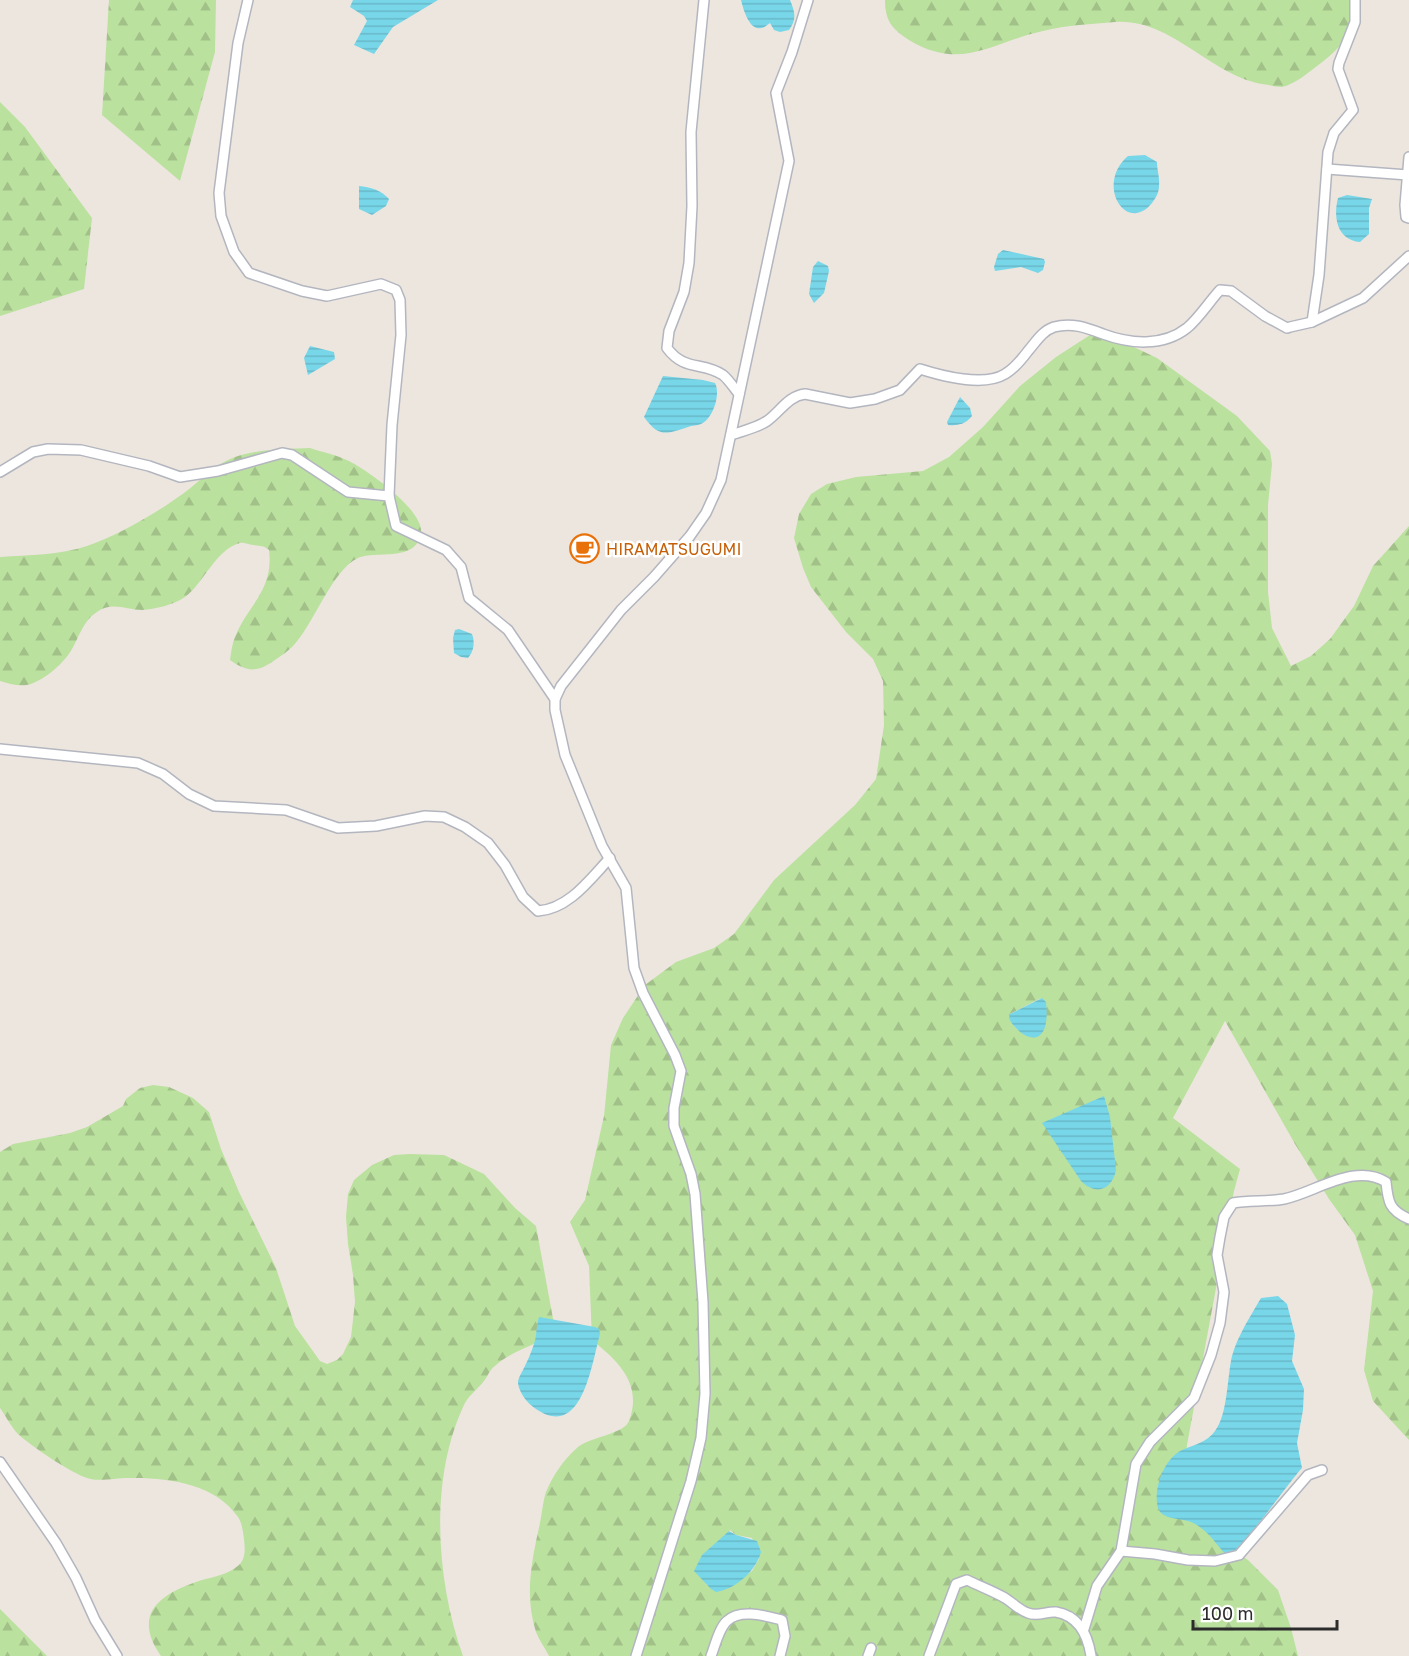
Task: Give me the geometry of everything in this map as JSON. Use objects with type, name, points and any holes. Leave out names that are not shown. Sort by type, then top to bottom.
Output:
[{"type":"street","points":[[248,0],[238,44],[219,193],[221,216],[234,252],[249,273],[302,291],[327,296],[381,284],[396,290],[400,300],[401,335],[388,496],[396,525],[446,550],[461,567],[469,598],[508,630],[555,699]]},
{"type":"street","points":[[704,0],[691,132],[692,206],[689,263],[684,292],[669,331],[667,348],[687,365],[699,366],[723,375],[739,394]]},
{"type":"street","points":[[636,1656],[691,1481],[701,1438],[705,1394],[703,1302],[696,1194],[674,1126],[674,1108],[681,1071],[643,993],[634,968],[626,888],[598,836],[565,755],[555,710],[555,699],[561,686],[621,610],[690,536],[706,513],[721,480],[789,161],[776,93],[808,0]]},
{"type":"street","points":[[1312,322],[1319,275],[1330,140],[1353,110],[1338,69],[1355,22],[1355,0]]},
{"type":"street","points":[[1409,157],[1405,205],[1406,217],[1409,218]]},
{"type":"street","points":[[1328,169],[1408,175]]},
{"type":"street","points":[[730,435],[765,423],[798,394],[850,403],[875,399],[900,390],[920,369],[938,375],[971,380],[995,378],[1006,374],[1044,331],[1053,327],[1069,324],[1131,342],[1156,341],[1174,336],[1187,328],[1220,290],[1231,291],[1265,316],[1287,328],[1312,322],[1363,298],[1409,256]]},
{"type":"street","points":[[0,471],[33,452],[48,449],[81,450],[149,466],[180,477],[218,471],[282,453],[299,459],[348,492],[388,496]]},
{"type":"street","points":[[0,749],[138,763],[163,774],[189,794],[214,806],[286,810],[338,828],[376,826],[425,816],[444,817],[465,827],[488,843],[506,865],[523,897],[538,911],[552,910],[570,899],[610,858]]},
{"type":"street","points":[[1084,1629],[1097,1586],[1121,1551],[1136,1464],[1150,1442],[1194,1398],[1211,1355],[1220,1323],[1224,1292],[1217,1255],[1224,1217],[1233,1203],[1286,1199],[1338,1179],[1363,1176],[1386,1182],[1391,1207],[1409,1219]]},
{"type":"street","points":[[0,1462],[56,1543],[76,1578],[95,1620],[117,1656]]},
{"type":"street","points":[[1121,1551],[1188,1560],[1215,1561],[1239,1555],[1308,1475],[1322,1470]]},
{"type":"street","points":[[929,1656],[956,1584],[967,1580],[1031,1614],[1056,1612],[1071,1618],[1084,1629],[1091,1656]]},
{"type":"street","points":[[711,1656],[726,1622],[737,1615],[760,1615],[782,1620],[785,1636],[780,1656]]},
{"type":"green space","points":[[109,0],[216,0],[215,52],[180,181],[102,115]]},
{"type":"green space","points":[[885,0],[1361,0],[1352,27],[1336,50],[1303,77],[1282,87],[1249,81],[1211,62],[1156,29],[1136,23],[1115,22],[1061,27],[977,52],[945,54],[928,49],[898,32],[888,19]]},
{"type":"green space","points":[[0,102],[25,127],[92,218],[84,289],[0,316]]},
{"type":"green space","points":[[1090,335],[1119,340],[1157,358],[1237,416],[1270,451],[1272,464],[1268,505],[1268,592],[1272,628],[1291,666],[1311,656],[1330,639],[1354,606],[1373,566],[1409,526],[1409,1440],[1373,1401],[1364,1370],[1373,1291],[1355,1235],[1329,1199],[1295,1144],[1225,1021],[1173,1118],[1240,1169],[1187,1445],[1184,1487],[1201,1526],[1248,1560],[1278,1590],[1298,1656],[549,1656],[536,1632],[530,1604],[530,1577],[546,1492],[559,1468],[578,1447],[621,1429],[629,1421],[632,1408],[633,1396],[625,1374],[611,1356],[592,1340],[589,1266],[570,1222],[585,1200],[604,1116],[611,1045],[623,1018],[645,985],[676,962],[714,948],[734,934],[774,880],[855,805],[876,779],[884,725],[883,681],[873,659],[846,632],[811,587],[794,538],[799,514],[811,494],[827,484],[856,477],[923,471],[949,457],[983,427],[1020,386],[1056,357]],"holes":[[[1041,998],[1021,1032],[1013,1024],[1010,1014]],[[730,1530],[736,1535],[752,1538],[759,1559],[752,1571],[726,1589],[707,1585],[699,1574]]]},
{"type":"green space","points":[[310,448],[349,461],[380,482],[414,513],[420,524],[421,533],[418,542],[404,552],[366,556],[349,564],[332,585],[301,636],[284,653],[258,669],[248,669],[230,660],[235,637],[264,587],[270,564],[267,548],[241,543],[224,552],[192,591],[181,600],[147,609],[108,607],[103,609],[88,620],[69,654],[49,674],[27,685],[0,681],[0,557],[55,553],[87,546],[124,530],[150,515],[184,493],[222,463],[237,456],[279,449]]},
{"type":"green space","points":[[153,1085],[169,1087],[193,1098],[209,1112],[239,1192],[276,1268],[295,1326],[320,1361],[327,1364],[337,1360],[343,1354],[351,1337],[355,1302],[346,1217],[348,1194],[354,1180],[372,1165],[394,1155],[444,1155],[484,1174],[515,1208],[536,1226],[556,1335],[516,1352],[492,1369],[464,1405],[445,1465],[441,1497],[442,1563],[454,1627],[463,1656],[161,1656],[152,1641],[149,1628],[150,1616],[163,1598],[174,1591],[226,1573],[239,1565],[245,1549],[238,1517],[216,1496],[189,1484],[143,1478],[96,1480],[71,1471],[24,1439],[15,1431],[0,1408],[0,1152],[13,1144],[70,1133],[87,1127],[123,1106],[126,1099],[140,1088]]},
{"type":"green space","points":[[0,1609],[47,1656],[0,1656]]},
{"type":"water","points":[[353,0],[438,0],[393,27],[374,54],[354,45],[367,21],[364,16],[350,7]]},
{"type":"water","points":[[741,0],[790,0],[794,15],[792,26],[789,30],[780,32],[774,30],[770,23],[763,28],[753,26],[747,18]]},
{"type":"water","points":[[1145,155],[1157,162],[1158,190],[1152,203],[1142,211],[1133,213],[1124,210],[1118,202],[1114,192],[1114,180],[1118,167],[1128,156]]},
{"type":"water","points":[[359,186],[382,193],[389,199],[386,206],[372,215],[359,209]]},
{"type":"water","points":[[1347,195],[1372,199],[1369,208],[1369,234],[1360,242],[1346,237],[1338,226],[1336,213],[1338,198]]},
{"type":"water","points":[[1003,250],[1044,259],[1043,270],[1038,273],[1021,267],[995,271],[998,254]]},
{"type":"water","points":[[818,261],[828,266],[829,271],[824,293],[814,303],[809,294],[813,267]]},
{"type":"water","points":[[310,346],[334,352],[335,359],[308,375],[304,358]]},
{"type":"water","points":[[663,376],[715,383],[716,399],[709,417],[699,425],[663,433],[649,424],[644,417]]},
{"type":"water","points":[[960,397],[970,408],[972,416],[961,424],[948,425],[947,422]]},
{"type":"water","points":[[459,629],[472,634],[472,652],[468,658],[454,653],[453,638],[455,630]]},
{"type":"water","points":[[1042,998],[1046,1002],[1043,1032],[1036,1037],[1027,1036],[1014,1026],[1009,1018],[1010,1014]]},
{"type":"water","points":[[1104,1096],[1110,1117],[1116,1170],[1111,1182],[1103,1189],[1098,1189],[1087,1186],[1081,1181],[1042,1123]]},
{"type":"water","points":[[1278,1296],[1287,1304],[1295,1335],[1292,1361],[1304,1389],[1297,1443],[1302,1468],[1243,1543],[1227,1556],[1201,1528],[1160,1512],[1157,1501],[1158,1485],[1164,1469],[1174,1456],[1204,1441],[1215,1431],[1222,1415],[1232,1356],[1241,1333],[1261,1298]]},
{"type":"water","points":[[539,1317],[599,1329],[600,1334],[583,1394],[565,1415],[552,1416],[536,1409],[520,1391],[519,1378],[534,1344]]},
{"type":"water","points":[[729,1531],[757,1541],[761,1552],[755,1566],[744,1578],[731,1587],[716,1592],[694,1571],[702,1555]]},
{"type":"place","name":"HIRAMATSUGUMI","points":[[585,549]]}]
